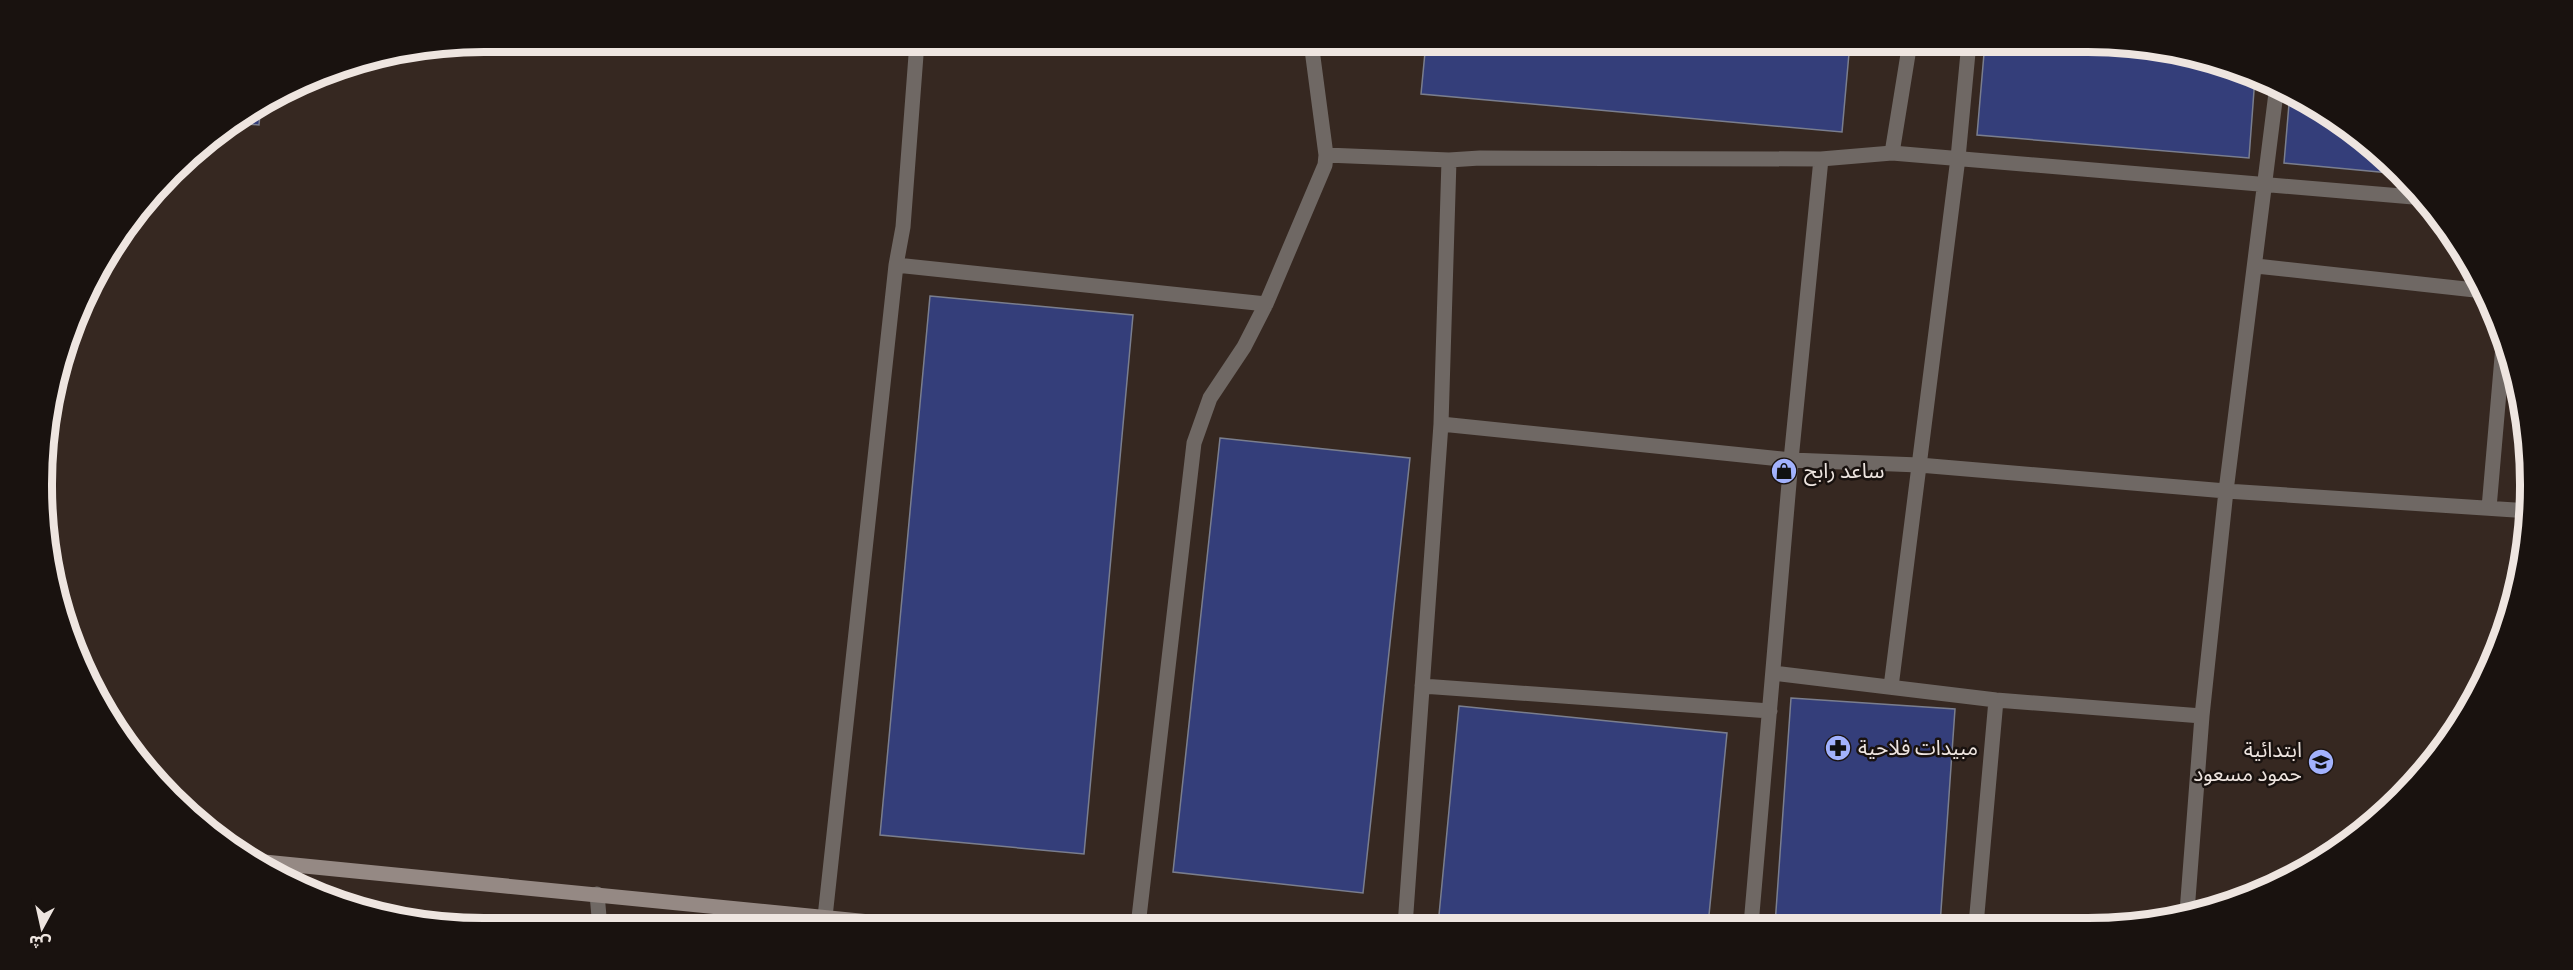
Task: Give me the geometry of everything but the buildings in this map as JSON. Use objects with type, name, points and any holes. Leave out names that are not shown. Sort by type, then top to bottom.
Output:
[{"type":"street","points":[[825,917],[896,265],[903,227],[916,52]]},
{"type":"street","points":[[1139,918],[1194,443],[1200,420],[1210,398],[1244,347],[1266,304],[1322,174],[1326,155],[1312,52]]},
{"type":"street","points":[[1892,153],[1908,52]]},
{"type":"street","points":[[1891,687],[1958,158],[1968,52]]},
{"type":"street","points":[[2187,906],[2202,716],[2226,491],[2276,95]]},
{"type":"street","points":[[1326,155],[1449,160],[1480,158],[1821,159],[1892,153],[2410,197]]},
{"type":"street","points":[[1751,918],[1791,460],[1821,159]]},
{"type":"street","points":[[1406,918],[1441,424],[1449,160]]},
{"type":"street","points":[[896,265],[1266,304]]},
{"type":"street","points":[[2256,266],[2474,290]]},
{"type":"street","points":[[2489,508],[2502,359]]},
{"type":"street","points":[[1441,424],[1791,460],[1919,465],[2226,491],[2520,510]]},
{"type":"street","points":[[1773,673],[1996,700],[2202,716]]},
{"type":"street","points":[[1422,686],[1770,711]]},
{"type":"street","points":[[1977,918],[1996,700]]},
{"type":"street","points":[[275,863],[834,918]]},
{"type":"street","points":[[597,894],[599,918]]},
{"type":"place","name":"ساعد رابح","points":[[1784,471]]},
{"type":"place","name":"مبيدات فلاحية","points":[[1838,748]]},
{"type":"place","name":"ابتدائية حمود مسعود","points":[[2321,762]]}]
